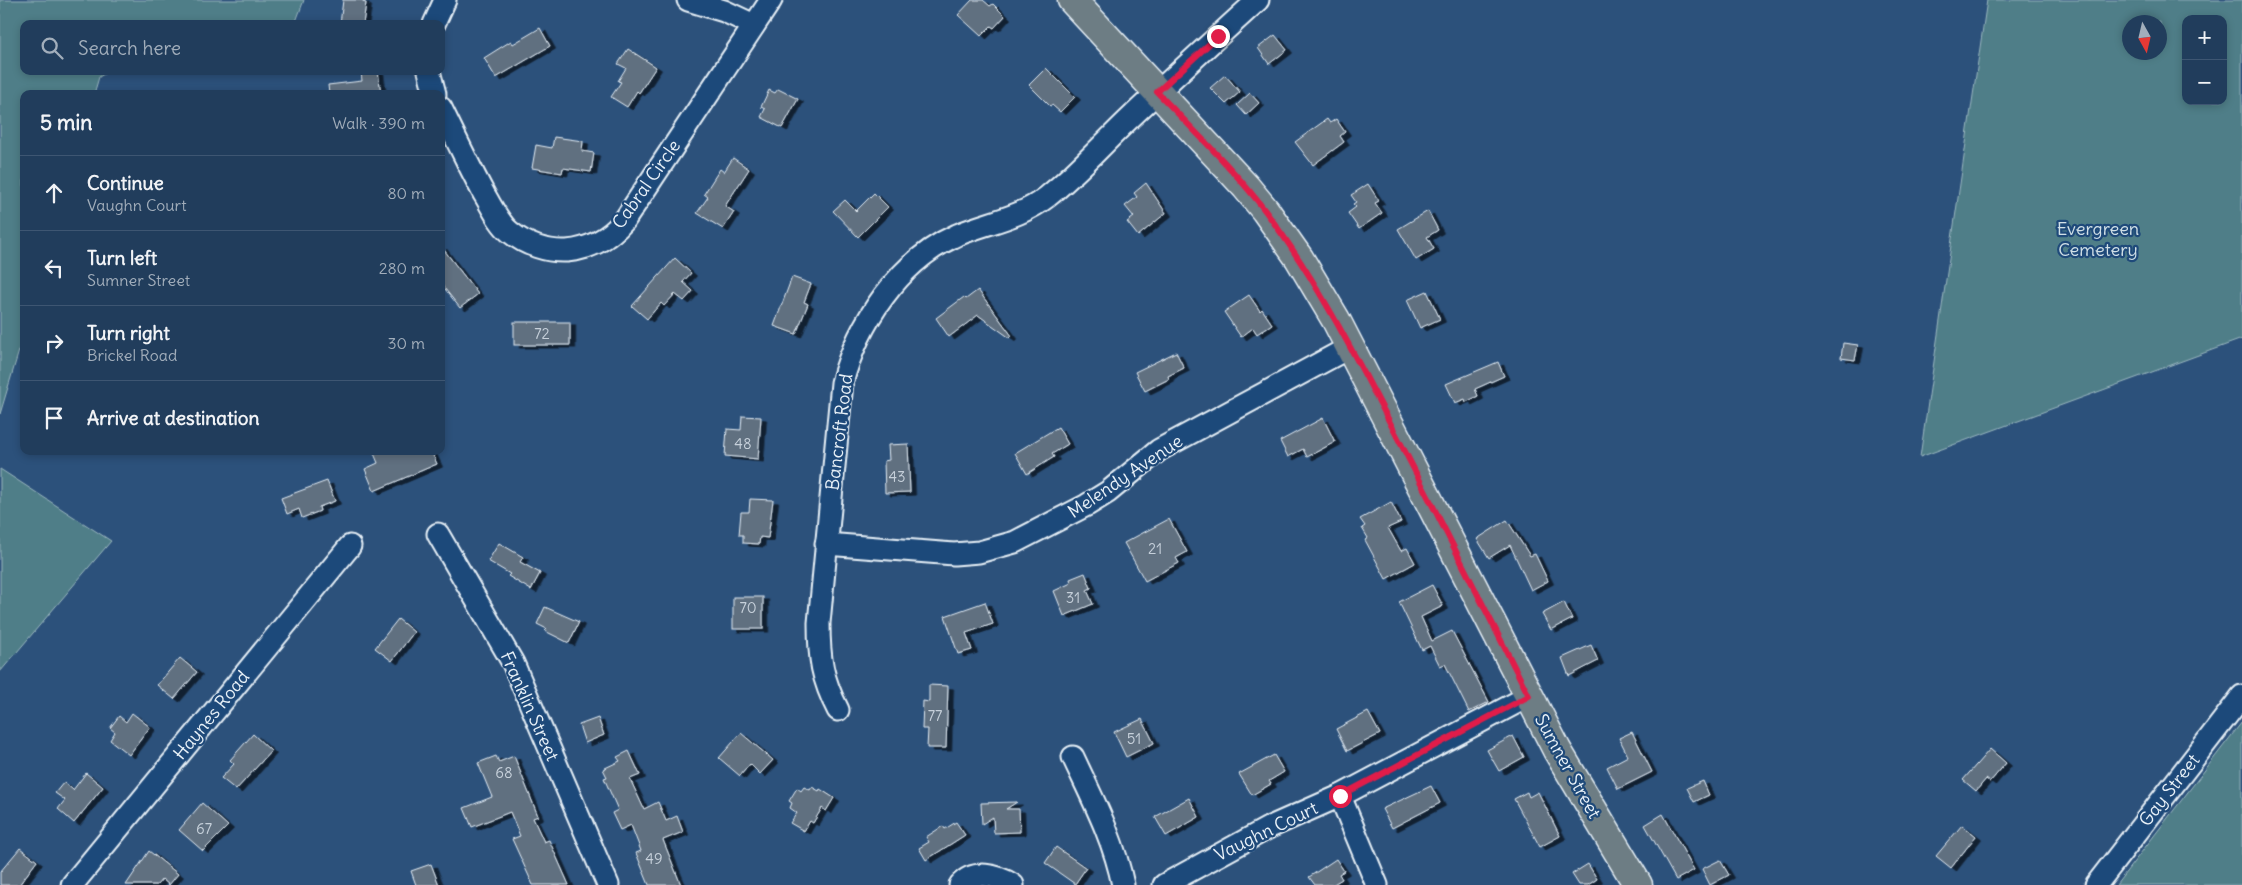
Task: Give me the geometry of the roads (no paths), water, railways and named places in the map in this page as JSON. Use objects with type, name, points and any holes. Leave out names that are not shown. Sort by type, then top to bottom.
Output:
[{"type":"main road","name":"Sumner Street","points":[[1072,0],[1265,210],[1299,258],[1350,347],[1529,696],[1581,792],[1638,885]]},
{"type":"street","points":[[436,20],[445,0]]},
{"type":"street","points":[[688,0],[724,11],[754,25]]},
{"type":"street","name":"Cabral Circle","points":[[445,116],[477,181],[505,227],[521,240],[539,248],[559,251],[579,249],[604,239],[624,221],[771,0]]},
{"type":"street","name":"Bancroft Road","points":[[838,710],[826,688],[819,654],[820,623],[842,383],[848,361],[856,343],[888,292],[905,271],[935,247],[958,235],[1019,214],[1043,200],[1258,0]]},
{"type":"street","points":[[430,75],[434,90]]},
{"type":"street","name":"Melendy Avenue","points":[[826,544],[954,554],[991,550],[1015,542],[1094,501],[1108,492],[1148,458],[1177,439],[1350,347]]},
{"type":"street","name":"Franklin Street","points":[[438,534],[513,663],[608,885]]},
{"type":"street","name":"Haynes Road","points":[[72,885],[350,546]]},
{"type":"street","name":"Vaughn Court","points":[[1164,885],[1270,827],[1340,796],[1529,696]]},
{"type":"street","name":"Gay Street","points":[[2096,885],[2242,696]]},
{"type":"street","points":[[1073,756],[1104,824],[1116,856],[1123,885]]},
{"type":"street","points":[[1340,796],[1377,885]]},
{"type":"street","points":[[960,885],[971,877],[989,875],[1013,885]]},
{"type":"park label","name":"Evergreen Cemetery","points":[[2098,238]]}]
